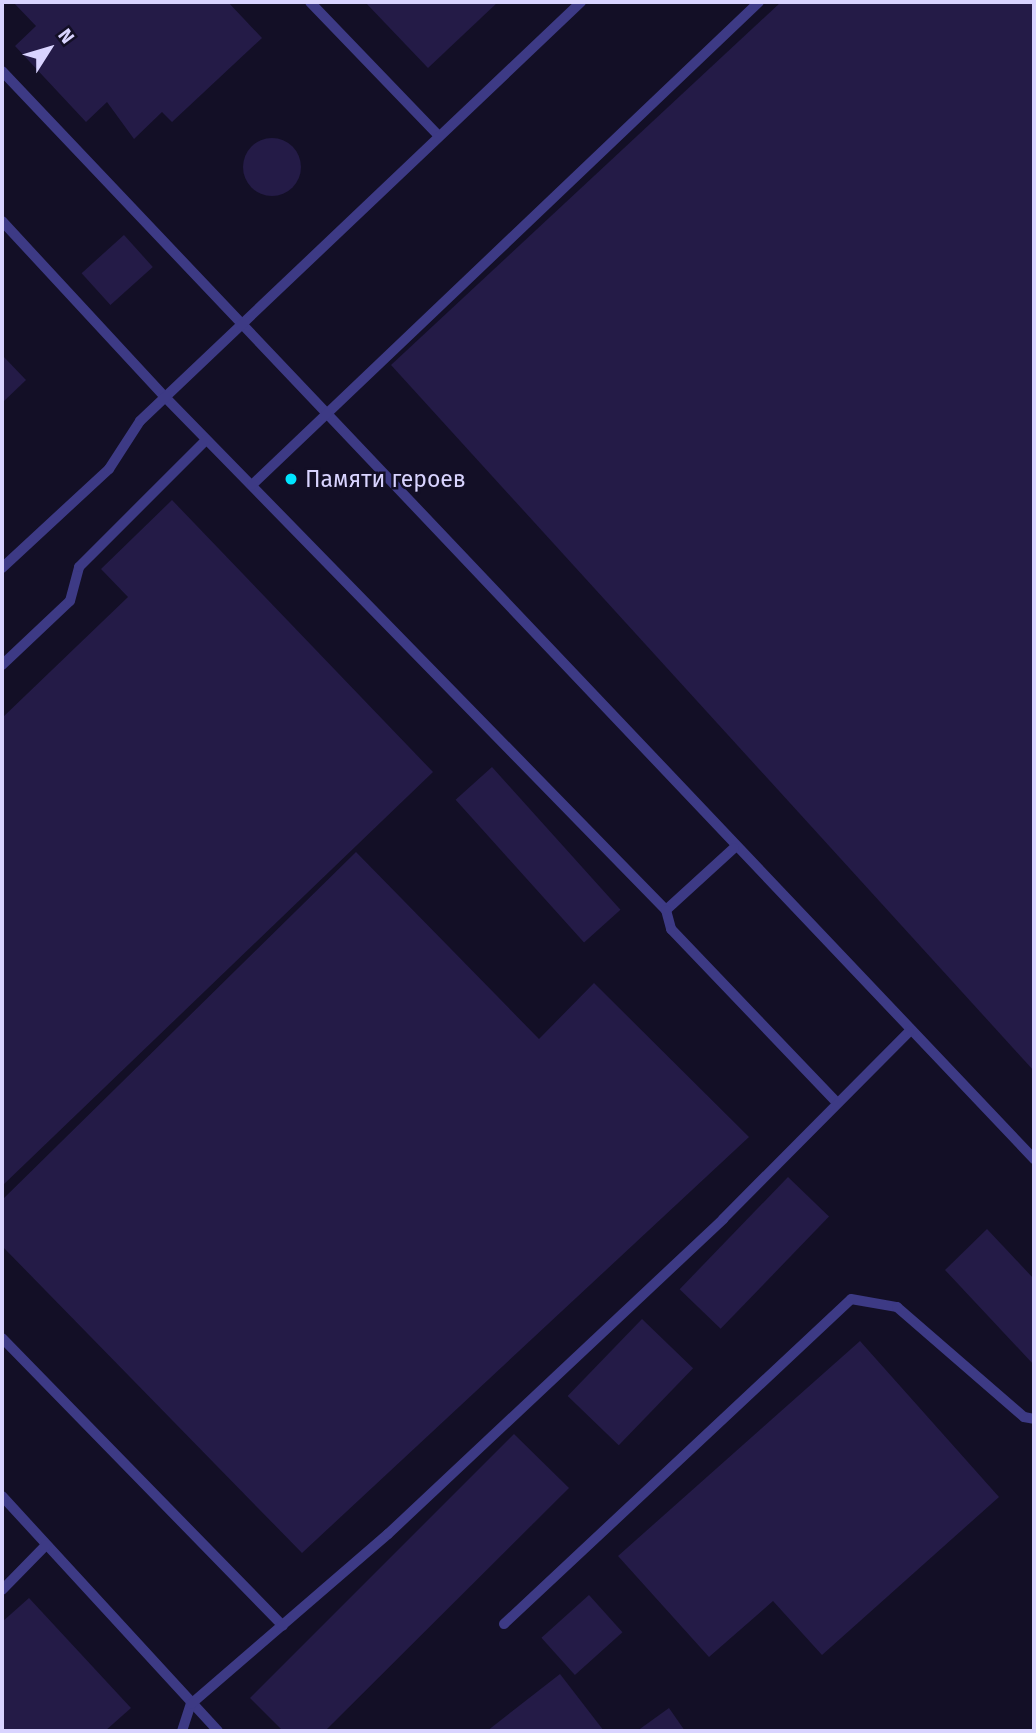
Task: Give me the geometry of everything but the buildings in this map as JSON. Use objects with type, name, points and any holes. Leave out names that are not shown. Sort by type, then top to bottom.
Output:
[{"type":"lane","points":[[310,2],[437,134]]},
{"type":"lane","points":[[2,568],[109,468],[140,421],[244,326],[437,134],[580,2]]},
{"type":"lane","points":[[252,485],[759,2]]},
{"type":"lane","points":[[2,71],[734,848],[1034,1159]]},
{"type":"lane","points":[[2,220],[206,440],[666,910],[671,929],[837,1103]]},
{"type":"lane","points":[[2,665],[70,601],[79,567],[206,440]]},
{"type":"lane","points":[[666,910],[734,848]]},
{"type":"lane","points":[[181,1731],[191,1704],[283,1626],[723,1219],[909,1032]]},
{"type":"lane","points":[[504,1624],[851,1299],[897,1307],[1024,1417],[1034,1419]]},
{"type":"lane","points":[[2,1338],[283,1626]]},
{"type":"lane","points":[[2,1496],[218,1731]]},
{"type":"lane","points":[[2,1591],[46,1545]]},
{"type":"place","name":"Памяти героев","points":[[291,479]]}]
